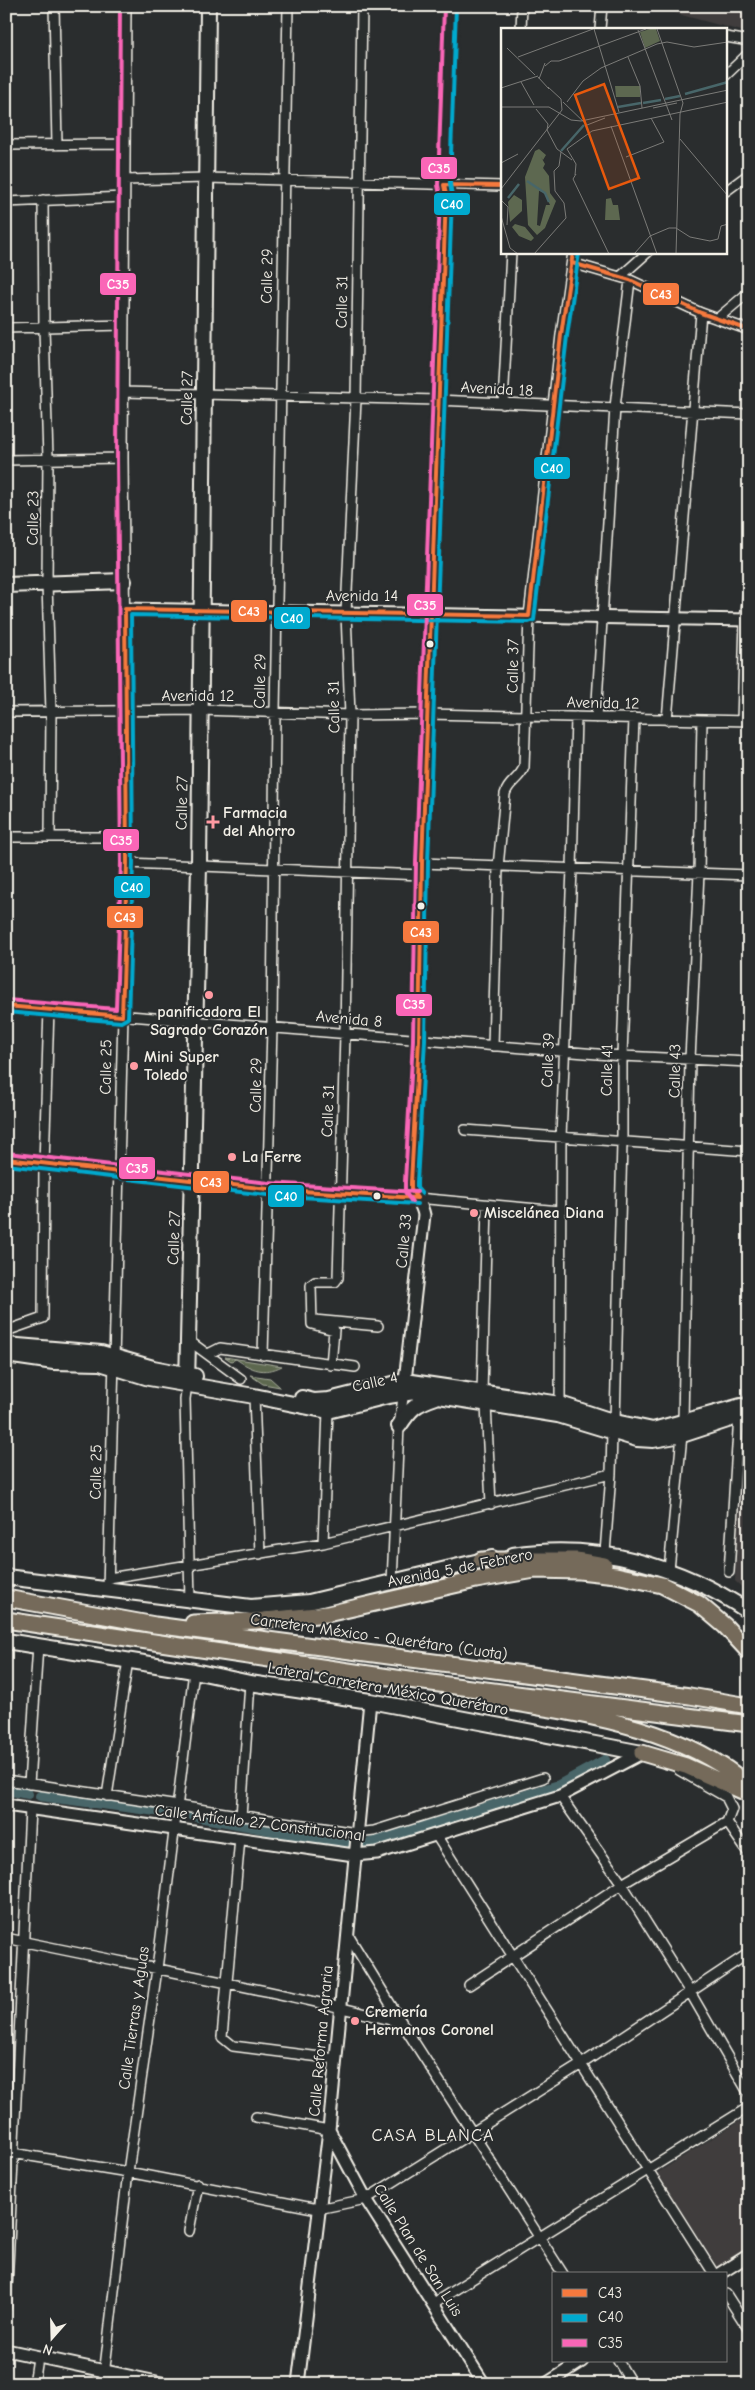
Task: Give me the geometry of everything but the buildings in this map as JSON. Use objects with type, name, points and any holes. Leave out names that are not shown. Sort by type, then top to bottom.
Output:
[{"type":"highway","points":[[481,1560],[576,1560],[615,1567],[662,1585]]},
{"type":"highway","name":"Avenida 5 de Febrero","points":[[155,1625],[255,1621],[327,1614],[476,1580],[535,1570],[616,1575],[662,1585],[699,1604],[725,1626],[749,1652]]},
{"type":"highway","points":[[6,1594],[26,1601]]},
{"type":"highway","name":"Carretera México - Querétaro (Cuota)","points":[[6,1598],[155,1625],[690,1696],[749,1706]]},
{"type":"highway","points":[[6,1621],[416,1681],[749,1724]]},
{"type":"highway","points":[[416,1681],[466,1695],[558,1711],[634,1728],[687,1746],[738,1777],[749,1786]]},
{"type":"highway","points":[[642,1753],[686,1766],[749,1794]]},
{"type":"main road","name":"Calle 27","points":[[187,1380],[199,865],[208,6]]},
{"type":"main road","points":[[6,585],[124,581]]},
{"type":"main road","name":"Calle 4","points":[[6,1344],[46,1350],[77,1350],[114,1362],[149,1378],[187,1380],[314,1400],[329,1400],[405,1386],[484,1399],[614,1427],[653,1430],[682,1429],[744,1414]]},
{"type":"main road","name":"Calle 4","points":[[6,1356],[54,1362],[114,1362]]},
{"type":"main road","name":"Calle 4","points":[[187,1380],[328,1411],[405,1386],[436,1397],[560,1404],[614,1427]]},
{"type":"main road","points":[[399,1426],[412,1407],[420,1402],[436,1397]]},
{"type":"main road","name":"Calle 4","points":[[682,1429],[749,1404]]},
{"type":"main road","points":[[6,1577],[109,1584],[190,1600],[251,1607],[308,1602],[481,1560],[526,1553],[576,1550],[605,1554],[669,1570],[724,1595],[749,1612]]},
{"type":"main road","name":"Lateral Carretera México Querétaro","points":[[6,1641],[194,1671],[250,1683],[370,1701],[642,1753]]},
{"type":"street","points":[[54,6],[57,145]]},
{"type":"street","name":"Calle 25","points":[[109,1584],[127,863],[123,458],[126,6]]},
{"type":"street","name":"Calle 29","points":[[263,1355],[272,1028],[272,867],[288,6]]},
{"type":"street","name":"Calle 31","points":[[312,1320],[312,1282],[334,1282],[338,1280],[346,1034],[350,715],[346,613],[356,399],[362,6]]},
{"type":"street","name":"Calle 33","points":[[392,1582],[399,1426],[424,1215],[423,1206],[411,1190],[410,1182],[419,1040],[422,869],[437,400],[446,195],[444,185],[450,6]]},
{"type":"street","points":[[521,28],[522,6]]},
{"type":"street","points":[[600,28],[602,6]]},
{"type":"street","points":[[728,37],[749,41]]},
{"type":"street","points":[[728,73],[749,53]]},
{"type":"street","points":[[6,145],[125,144]]},
{"type":"street","points":[[728,190],[749,174]]},
{"type":"street","points":[[124,180],[285,179],[358,184],[501,186]]},
{"type":"street","points":[[6,202],[124,197]]},
{"type":"street","name":"Calle 23","points":[[43,200],[48,458],[47,584],[51,712],[50,836]]},
{"type":"street","points":[[503,404],[512,254]]},
{"type":"street","name":"Calle 37","points":[[493,1046],[498,867],[505,794],[508,785],[519,777],[524,767],[529,616],[561,335],[573,254]]},
{"type":"street","points":[[620,277],[646,254]]},
{"type":"street","points":[[572,263],[630,280],[701,313],[749,330]]},
{"type":"street","points":[[596,718],[615,407],[630,280]]},
{"type":"street","points":[[717,318],[749,292]]},
{"type":"street","points":[[667,720],[701,313]]},
{"type":"street","points":[[6,328],[124,325]]},
{"type":"street","name":"Avenida 18","points":[[123,392],[437,400],[749,414]]},
{"type":"street","points":[[6,460],[123,458]]},
{"type":"street","points":[[745,721],[749,584]]},
{"type":"street","name":"Avenida 14","points":[[125,609],[747,620]]},
{"type":"street","name":"Avenida 12","points":[[6,712],[201,710],[350,715],[428,714],[745,721]]},
{"type":"street","name":"Calle 39","points":[[560,1404],[561,1137],[576,718]]},
{"type":"street","name":"Calle 41","points":[[605,1554],[614,1427],[622,1142],[622,1056],[634,718]]},
{"type":"street","name":"Calle 43","points":[[669,1570],[682,1429],[690,1059],[699,873],[702,721]]},
{"type":"street","points":[[6,837],[127,837]]},
{"type":"street","points":[[127,863],[347,870],[498,867],[749,875]]},
{"type":"street","name":"Avenida 8","points":[[6,1006],[622,1056],[749,1062]]},
{"type":"street","points":[[6,1331],[43,1318],[44,1164],[49,1009]]},
{"type":"street","points":[[465,1130],[749,1151]]},
{"type":"street","points":[[6,1158],[193,1181],[560,1211]]},
{"type":"street","points":[[487,1206],[484,1399],[491,1504]]},
{"type":"street","points":[[331,1366],[334,1330],[313,1325],[312,1320],[378,1326]]},
{"type":"street","points":[[188,1340],[241,1379]]},
{"type":"street","points":[[208,1354],[220,1348],[331,1366],[355,1367]]},
{"type":"street","name":"Calle 27","points":[[187,1380],[185,1399],[190,1600]]},
{"type":"street","points":[[254,1396],[260,1554]]},
{"type":"street","points":[[749,1399],[749,1404]]},
{"type":"street","points":[[322,1543],[328,1411]]},
{"type":"street","points":[[729,1572],[744,1414]]},
{"type":"street","points":[[109,1584],[322,1543],[611,1474]]},
{"type":"street","points":[[29,1784],[38,1645]]},
{"type":"street","points":[[107,1796],[128,1660]]},
{"type":"street","name":"Calle Tierras y Aguas","points":[[103,2384],[128,2172],[157,1969],[194,1671]]},
{"type":"street","points":[[241,1817],[250,1683]]},
{"type":"street","name":"Calle Reforma Agraria","points":[[298,2384],[329,2130],[370,1701]]},
{"type":"street","name":"Calle Artículo 27 Constitucional","points":[[6,1805],[354,1855],[377,1853],[560,1796],[642,1753]]},
{"type":"street","name":"Lateral Carretera México Querétaro","points":[[642,1753],[683,1772],[726,1797],[732,1809],[726,1822]]},
{"type":"street","name":"Calle Artículo 27 Constitucional","points":[[6,1780],[357,1833],[374,1831],[543,1778]]},
{"type":"street","points":[[560,1796],[622,1884],[690,1992],[749,2094]]},
{"type":"street","points":[[6,2307],[11,2152],[30,1809]]},
{"type":"street","points":[[469,1985],[622,1884],[726,1822],[749,1854]]},
{"type":"street","points":[[436,1835],[713,2272]]},
{"type":"street","points":[[240,1838],[222,2037],[233,2046],[336,2059]]},
{"type":"street","points":[[348,1935],[402,2023],[563,2272]]},
{"type":"street","points":[[6,1938],[227,1982],[402,2023]]},
{"type":"street","points":[[11,2152],[198,2184],[318,2208],[366,2199],[580,2064],[749,1953]]},
{"type":"street","points":[[432,2304],[749,2107]]},
{"type":"street","points":[[256,2117],[329,2130]]},
{"type":"street","name":"Calle Plan de San Luis","points":[[329,2130],[366,2199],[484,2384]]},
{"type":"street","points":[[189,2231],[198,2184]]},
{"type":"street","points":[[723,2272],[749,2255]]},
{"type":"street","points":[[728,2297],[749,2330]]},
{"type":"street","points":[[6,2350],[166,2384]]},
{"type":"street","points":[[34,2384],[38,2358]]},
{"type":"street","points":[[546,2384],[580,2362]]},
{"type":"street","points":[[619,2362],[632,2384]]},
{"type":"shaded area","points":[[648,6],[749,6],[749,33]]},
{"type":"shaded area","points":[[749,1450],[749,1594],[735,1581],[742,1452]]},
{"type":"shaded area","points":[[749,2115],[749,2248],[718,2268],[657,2173]]},
{"type":"green space","points":[[225,1357],[282,1366],[264,1371],[247,1366],[236,1359],[231,1361]]},
{"type":"green space","points":[[250,1375],[270,1378],[280,1387],[263,1384]]},
{"type":"waterway","points":[[367,1844],[559,1785],[605,1760]]},
{"type":"waterway","points":[[6,1790],[28,1794]]},
{"type":"waterway","points":[[40,1796],[164,1812]]},
{"type":"waterway","points":[[193,1816],[346,1844]]},
{"type":"transit line","name":"C35","points":[[7,1000],[116,1009],[121,863],[117,458],[120,6]]},
{"type":"transit line","name":"C35","points":[[412,1202],[405,1192],[405,1182],[413,1040],[416,863],[440,195],[438,185],[444,6]]},
{"type":"transit line","name":"C40","points":[[422,1194],[417,1188],[417,1182],[425,1040],[428,863],[452,195],[450,184],[456,6]]},
{"type":"transit line","name":"C43","points":[[417,1198],[411,1190],[411,1182],[419,1040],[422,863],[446,195],[444,185],[501,186]]},
{"type":"transit line","name":"C43","points":[[6,1006],[122,1016],[127,863],[125,609],[529,616],[561,335],[573,254]]},
{"type":"transit line","name":"C40","points":[[6,1012],[121,1022],[128,1018],[133,863],[131,615],[529,622],[534,620],[567,336],[579,254]]},
{"type":"transit line","name":"C43","points":[[572,263],[630,280],[701,313],[749,330]]},
{"type":"transit line","name":"C35","points":[[7,1153],[269,1183],[417,1192]]},
{"type":"transit line","name":"C43","points":[[6,1159],[268,1189],[417,1198]]},
{"type":"transit line","name":"C40","points":[[6,1165],[267,1195],[417,1204]]},
{"type":"place","name":"Farmacia del Ahorro","points":[[213,822]]},
{"type":"place","name":"panificadora El Sagrado Corazón","points":[[209,995]]},
{"type":"place","name":"Mini Super Toledo","points":[[134,1066]]},
{"type":"place","name":"La Ferre","points":[[232,1157]]},
{"type":"place","name":"Miscelánea Diana","points":[[474,1213]]},
{"type":"place","name":"Cremería Hermanos Coronel","points":[[355,2021]]},
{"type":"district","name":"CASA BLANCA","points":[[433,2135]]}]
